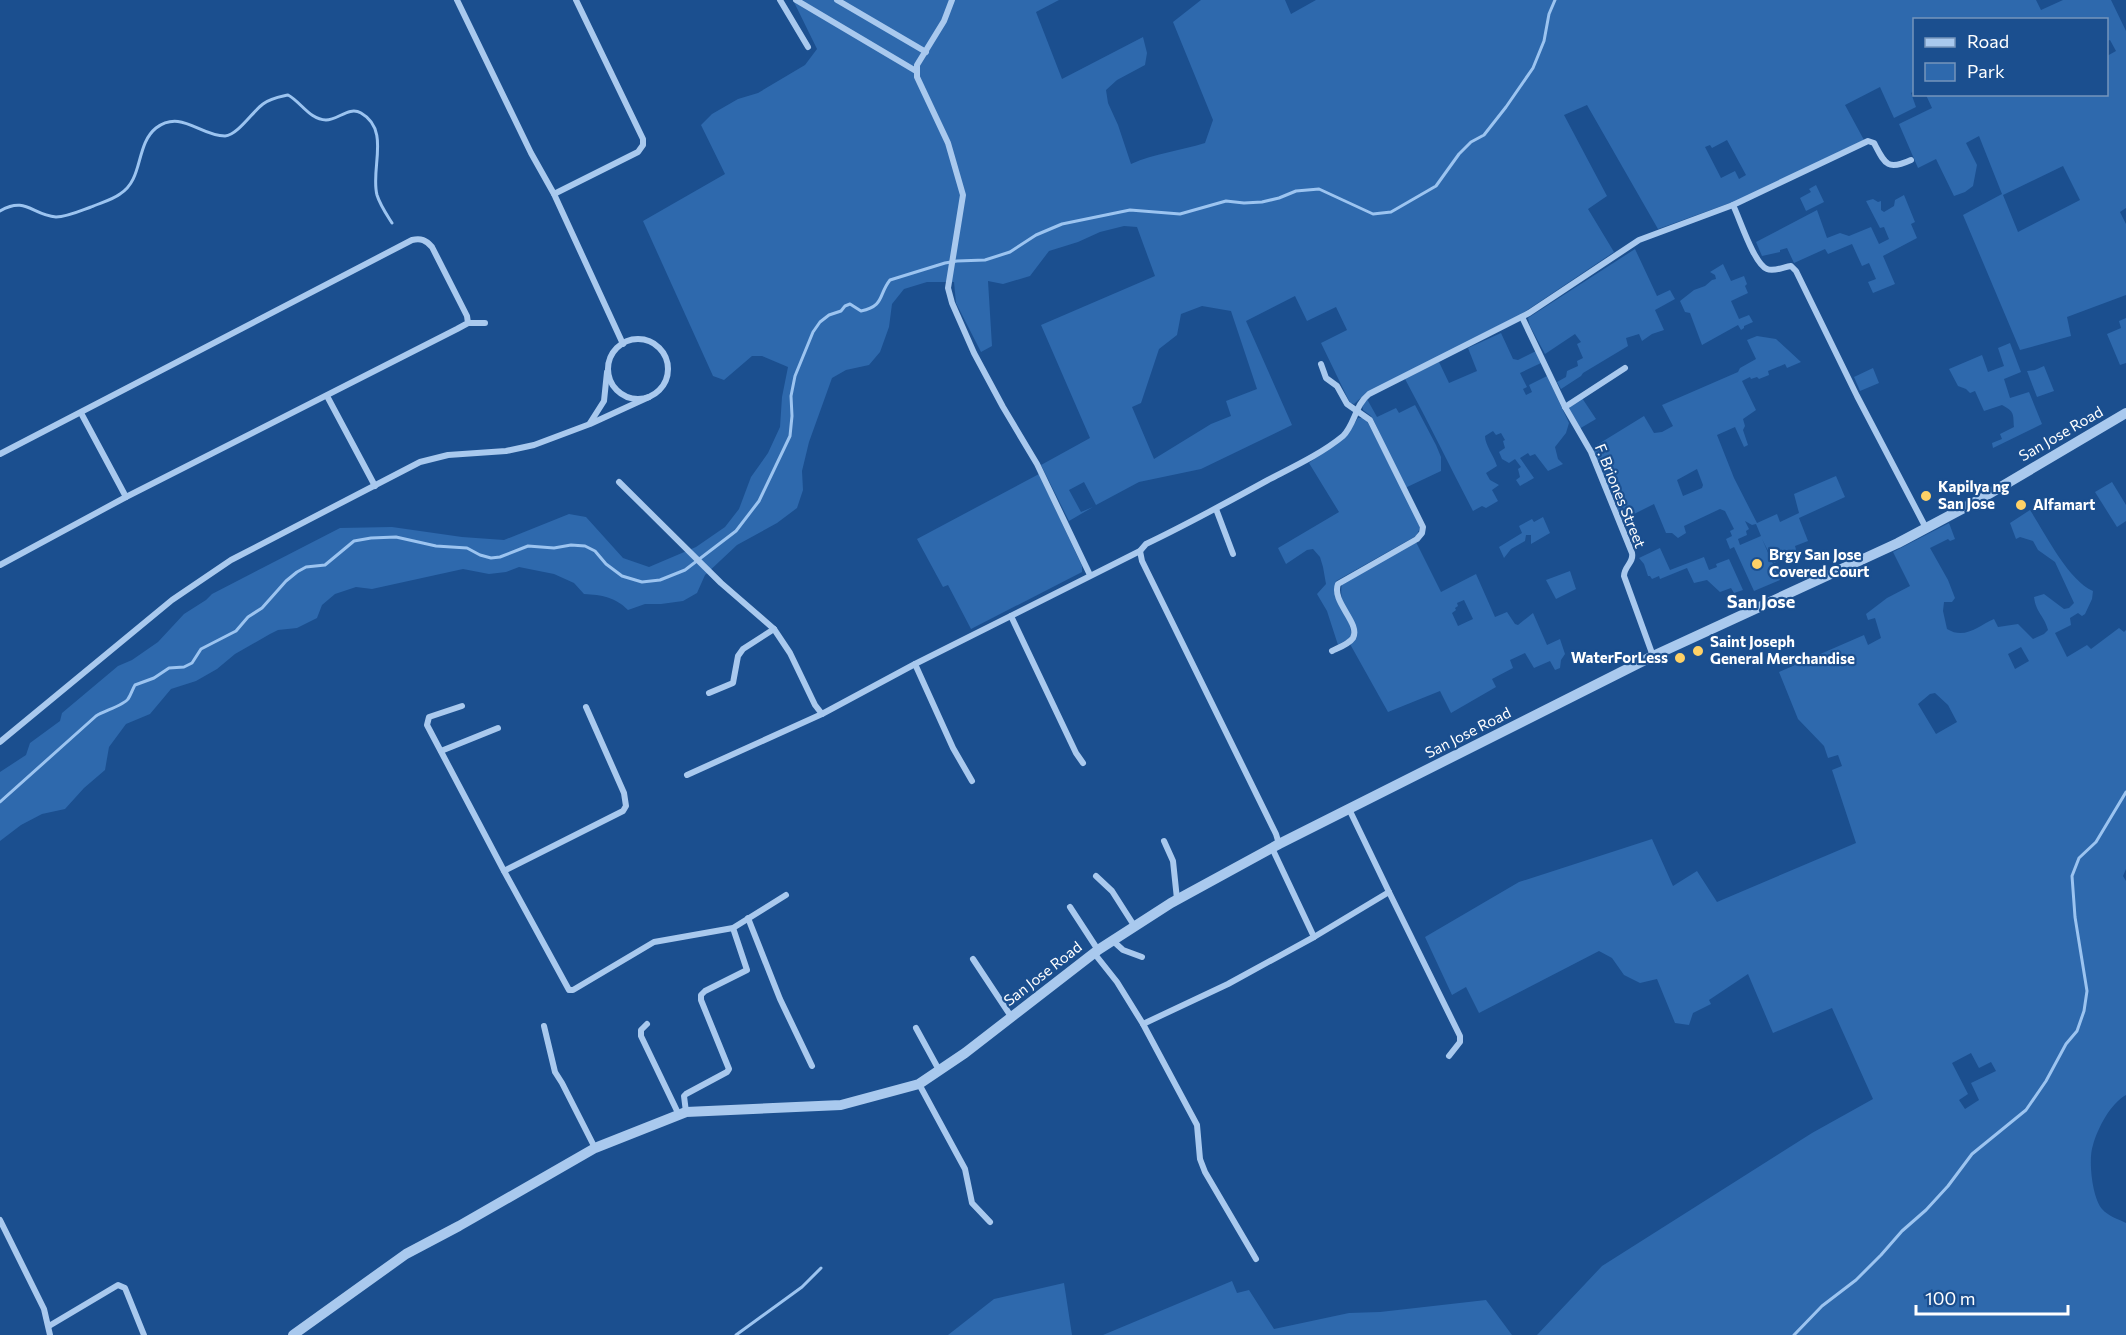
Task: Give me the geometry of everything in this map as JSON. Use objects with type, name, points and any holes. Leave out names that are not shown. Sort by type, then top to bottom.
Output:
[{"type":"street","points":[[466,0],[458,2],[531,153],[554,194],[622,344]]},
{"type":"street","points":[[554,194],[638,152],[643,145],[643,139],[576,0]]},
{"type":"street","points":[[780,0],[808,47]]},
{"type":"street","points":[[795,0],[916,71]]},
{"type":"street","points":[[837,0],[926,52]]},
{"type":"street","points":[[952,0],[944,21],[916,71],[948,143],[963,195],[948,288],[952,303],[974,353],[1037,464],[1090,575]]},
{"type":"street","points":[[687,775],[822,714],[915,664],[1140,551],[1146,544],[1304,461],[1340,438],[1350,427],[1356,410],[1369,394],[1522,317],[1639,240],[1734,205],[1868,141],[1874,143],[1884,161],[1889,165],[1898,165],[1911,160]]},
{"type":"street","points":[[1734,205],[1756,256],[1763,266],[1770,270],[1791,266],[1796,271],[1857,396],[1926,528]]},
{"type":"street","points":[[0,454],[412,240],[427,241],[432,247],[467,316],[468,323]]},
{"type":"street","name":"F. Briones Street","points":[[1522,317],[1565,406],[1591,452],[1632,553],[1633,560],[1625,570],[1624,576],[1653,656]]},
{"type":"street","points":[[0,565],[126,497],[468,323],[486,323]]},
{"type":"street","points":[[0,742],[107,652],[191,587],[231,560],[420,462],[448,455],[506,451],[534,445],[590,424],[649,397],[663,385],[667,366],[665,357],[653,344],[634,339],[622,344],[612,354],[604,401],[590,424]]},
{"type":"street","points":[[1321,364],[1326,378],[1337,386],[1347,404],[1365,415],[1372,423],[1423,530],[1417,539],[1339,582],[1336,588],[1337,595],[1353,627],[1354,635],[1350,641],[1332,651]]},
{"type":"street","points":[[1565,406],[1625,368]]},
{"type":"street","points":[[608,371],[614,387],[621,394],[630,398],[649,397]]},
{"type":"street","points":[[327,396],[375,486]]},
{"type":"street","points":[[81,412],[126,497]]},
{"type":"street","name":"San Jose Road","points":[[295,1334],[406,1254],[595,1148],[683,1114],[842,1106],[919,1084],[1012,1018],[1096,952],[1177,899],[1276,846],[1653,656],[1853,565],[1926,528],[2126,413]]},
{"type":"street","points":[[619,482],[721,583],[774,629],[787,647],[815,705],[822,714]]},
{"type":"street","points":[[1216,509],[1233,554]]},
{"type":"street","points":[[1140,551],[1142,561],[1276,834],[1276,846],[1314,937]]},
{"type":"street","points":[[1011,616],[1076,753],[1083,763]]},
{"type":"street","points":[[709,693],[733,683],[738,656],[744,649],[774,629]]},
{"type":"street","points":[[915,664],[953,748],[972,781]]},
{"type":"street","points":[[462,706],[429,717],[427,721],[504,871],[569,990],[573,990],[654,942],[732,928],[786,895]]},
{"type":"street","points":[[504,871],[623,811],[626,806],[624,793],[586,707]]},
{"type":"street","points":[[441,751],[498,728]]},
{"type":"street","points":[[1349,809],[1460,1036],[1460,1042],[1449,1056]]},
{"type":"street","points":[[1164,841],[1173,861],[1177,899]]},
{"type":"street","points":[[1096,876],[1112,891],[1135,927]]},
{"type":"street","points":[[1143,1024],[1228,984],[1314,937],[1389,892]]},
{"type":"street","points":[[1070,907],[1143,1024],[1197,1125],[1200,1159],[1204,1172],[1256,1259]]},
{"type":"street","points":[[748,918],[780,999],[812,1066]]},
{"type":"street","points":[[683,1114],[686,1094],[729,1069],[701,995],[747,970],[732,928]]},
{"type":"street","points":[[1113,940],[1123,950],[1143,957]]},
{"type":"street","points":[[973,959],[1012,1018]]},
{"type":"street","points":[[646,1024],[640,1030],[641,1036],[683,1114]]},
{"type":"street","points":[[544,1026],[555,1072],[595,1148]]},
{"type":"street","points":[[916,1028],[939,1070]]},
{"type":"street","points":[[919,1084],[965,1169],[972,1203],[990,1222]]},
{"type":"street","points":[[0,1220],[44,1309],[50,1335]]},
{"type":"street","points":[[49,1326],[118,1285],[122,1285],[144,1335]]},
{"type":"green space","points":[[793,0],[1059,0],[1036,12],[1062,79],[1143,37],[1147,53],[1145,65],[1117,80],[1106,90],[1108,103],[1131,164],[1149,157],[1205,143],[1213,120],[1173,22],[1201,0],[1285,0],[1291,14],[1316,0],[2036,0],[2041,10],[2063,0],[2111,0],[2126,31],[2126,208],[2120,212],[2126,224],[2126,295],[2067,317],[2071,336],[2020,350],[1963,215],[2002,194],[1979,136],[1966,143],[1977,165],[1973,186],[1954,196],[1936,159],[1918,168],[1899,124],[1932,108],[1926,96],[2108,96],[2108,55],[2116,51],[2110,40],[2108,41],[2108,18],[1913,18],[1913,92],[1911,93],[1916,107],[1894,118],[1880,87],[1845,105],[1864,140],[1741,199],[1658,229],[1587,105],[1564,115],[1607,196],[1588,209],[1614,252],[1520,315],[1365,394],[1354,404],[1350,403],[1321,343],[1347,330],[1336,307],[1307,321],[1295,296],[1246,321],[1292,425],[1201,469],[1139,482],[1096,505],[1084,482],[1069,490],[1081,512],[1093,507],[1069,521],[1041,465],[1090,438],[1041,325],[1155,276],[1137,227],[1124,226],[1100,232],[1049,251],[1030,276],[1003,284],[988,281],[992,346],[981,352],[956,303],[954,282],[927,282],[904,289],[892,304],[889,327],[880,352],[869,365],[846,370],[832,378],[809,442],[802,471],[803,490],[797,508],[777,523],[737,545],[705,575],[697,593],[683,601],[645,604],[628,610],[608,598],[584,594],[574,583],[554,574],[519,567],[506,572],[489,574],[463,569],[372,589],[356,587],[335,594],[322,605],[317,618],[297,628],[278,630],[235,654],[217,669],[196,681],[171,689],[150,714],[126,724],[109,747],[105,770],[65,809],[42,814],[21,825],[0,841],[0,772],[26,755],[30,743],[60,721],[62,713],[118,666],[132,660],[158,642],[184,614],[212,594],[340,528],[392,527],[462,537],[504,540],[569,514],[586,517],[623,558],[649,567],[696,547],[725,527],[739,509],[751,477],[768,453],[780,427],[782,397],[788,367],[762,356],[752,356],[724,380],[713,376],[643,221],[725,174],[701,125],[712,114],[738,99],[758,93],[805,65],[817,49]],"holes":[[[1727,140],[1746,175],[1739,179],[1735,171],[1721,178],[1705,147],[1710,145],[1712,148]],[[2063,166],[2080,200],[2018,232],[2003,195]],[[1202,306],[1231,311],[1257,389],[1226,401],[1231,416],[1211,424],[1154,459],[1132,407],[1141,403],[1159,349],[1177,335],[1181,314]]]},
{"type":"green space","points":[[1816,185],[1824,202],[1806,211],[1800,198],[1811,192],[1809,189]]},
{"type":"green space","points":[[1904,195],[1915,222],[1911,224],[1917,238],[1883,256],[1895,284],[1873,293],[1868,282],[1876,279],[1869,263],[1862,266],[1852,244],[1828,254],[1825,249],[1794,263],[1787,248],[1762,256],[1756,242],[1817,210],[1827,238],[1840,233],[1849,236],[1871,227],[1879,244],[1889,239],[1884,227],[1880,228],[1866,201],[1873,199],[1881,201],[1881,210],[1884,212],[1894,206],[1895,200]]},
{"type":"green space","points":[[1635,249],[1657,296],[1670,290],[1675,299],[1655,310],[1664,330],[1642,341],[1639,334],[1626,338],[1628,346],[1561,389],[1557,382],[1566,377],[1567,371],[1578,366],[1577,361],[1583,358],[1577,344],[1581,342],[1575,334],[1545,354],[1528,318]]},
{"type":"green space","points":[[1723,264],[1731,281],[1744,276],[1748,293],[1731,301],[1739,319],[1749,315],[1753,322],[1741,330],[1738,325],[1702,345],[1690,313],[1685,312],[1680,301],[1694,290],[1716,279],[1715,275],[1710,272]]},
{"type":"green space","points":[[2126,318],[2126,363],[2120,365],[2107,334],[2121,328],[2119,321]]},
{"type":"green space","points":[[1501,333],[1513,359],[1518,360],[1536,351],[1541,363],[1520,373],[1527,387],[1523,389],[1526,395],[1532,392],[1529,385],[1547,376],[1569,423],[1566,433],[1555,447],[1558,459],[1563,464],[1548,471],[1535,454],[1530,456],[1528,453],[1520,458],[1534,478],[1520,486],[1516,480],[1520,477],[1518,469],[1521,467],[1515,459],[1509,463],[1502,459],[1499,452],[1505,448],[1503,441],[1505,440],[1501,433],[1496,435],[1493,431],[1485,436],[1485,439],[1497,466],[1486,473],[1490,480],[1499,485],[1492,490],[1498,501],[1486,508],[1482,506],[1473,511],[1405,379],[1439,362],[1449,383],[1477,371],[1468,348]]},
{"type":"green space","points":[[1757,336],[1776,339],[1801,362],[1787,368],[1785,364],[1768,371],[1769,375],[1759,379],[1750,377],[1742,381],[1756,410],[1743,419],[1745,426],[1743,430],[1748,445],[1744,447],[1735,427],[1717,435],[1734,478],[1757,523],[1777,514],[1780,522],[1799,513],[1794,494],[1836,476],[1845,497],[1799,518],[1808,541],[1795,546],[1797,553],[1774,563],[1762,539],[1780,580],[1754,591],[1734,547],[1730,549],[1726,539],[1732,536],[1730,531],[1734,529],[1725,511],[1720,509],[1684,526],[1686,533],[1678,538],[1672,533],[1666,533],[1654,504],[1622,520],[1592,448],[1644,416],[1654,433],[1662,432],[1673,426],[1662,405],[1738,372],[1740,368],[1756,359],[1747,340]],"holes":[[[1697,469],[1702,488],[1683,496],[1677,480]],[[1745,521],[1752,525],[1756,524],[1761,536],[1740,545],[1738,539],[1747,535],[1746,531],[1749,529]]]},
{"type":"green space","points":[[2010,343],[2021,372],[2004,379],[2010,398],[2029,392],[2042,424],[1993,448],[1992,443],[2002,439],[2000,434],[2014,427],[2012,414],[2002,405],[1984,411],[1975,391],[1970,393],[1958,386],[1949,369],[1982,355],[1988,372],[2004,366],[1998,348]]},
{"type":"green space","points":[[2044,366],[2054,391],[2037,397],[2027,371]]},
{"type":"green space","points":[[1873,368],[1879,383],[1860,391],[1854,377]]},
{"type":"green space","points":[[1582,398],[1596,419],[1579,429],[1569,410],[1570,406]]},
{"type":"green space","points":[[1367,399],[1377,417],[1396,408],[1399,413],[1415,405],[1441,457],[1441,471],[1405,488],[1374,421],[1363,410],[1362,405]]},
{"type":"green space","points":[[1358,418],[1364,418],[1367,421],[1421,526],[1416,536],[1336,581],[1334,592],[1349,623],[1352,635],[1338,645],[1327,611],[1317,594],[1326,584],[1320,557],[1313,549],[1307,550],[1286,564],[1278,548],[1339,512],[1309,463],[1347,435]]},
{"type":"green space","points":[[1039,474],[1082,566],[1082,572],[971,629],[948,585],[943,587],[917,539]]},
{"type":"green space","points":[[2112,482],[2126,505],[2126,521],[2117,527],[2095,492]]},
{"type":"green space","points":[[2030,510],[2066,567],[2093,591],[2085,614],[2082,616],[2078,613],[2070,618],[2071,625],[2055,633],[2067,657],[2087,645],[2091,649],[2119,628],[2124,632],[2126,630],[2126,869],[2123,876],[2126,881],[2126,1095],[2115,1104],[2101,1124],[2093,1145],[2091,1159],[2093,1187],[2102,1209],[2126,1223],[2126,1335],[1537,1335],[1602,1266],[1812,1133],[1873,1099],[1832,1008],[1773,1033],[1748,974],[1709,1000],[1711,1004],[1693,1013],[1689,1025],[1675,1023],[1657,979],[1640,983],[1624,975],[1612,958],[1599,951],[1479,1013],[1466,987],[1452,995],[1425,937],[1519,882],[1652,839],[1673,886],[1697,871],[1717,902],[1856,843],[1832,770],[1842,766],[1838,755],[1828,758],[1824,746],[1798,719],[1779,672],[1864,635],[1868,645],[1881,638],[1875,618],[1868,620],[1866,614],[1887,598],[1910,586],[1893,552],[1949,523],[1955,539],[1950,541],[1948,539],[1930,548],[1955,598],[1952,602],[1944,602],[1943,611],[1947,629],[1966,633],[1994,619],[1998,627],[2018,624],[2033,639],[2044,634],[2048,630],[2036,607],[2034,597],[2044,594],[2064,609],[2074,603],[2055,562],[2038,550],[2033,541],[2020,537],[2016,539],[2010,523]],"holes":[[[2021,647],[2029,661],[2015,669],[2008,654]],[[1935,693],[1948,705],[1957,722],[1936,734],[1918,704],[1930,694]],[[1971,1053],[1979,1068],[1991,1062],[1996,1071],[1971,1083],[1979,1100],[1965,1109],[1959,1100],[1968,1094],[1952,1063]]]},
{"type":"green space","points":[[1543,517],[1550,533],[1531,544],[1531,535],[1526,535],[1525,541],[1511,549],[1504,558],[1499,547],[1522,533],[1519,526],[1532,519],[1534,522]]},
{"type":"green space","points":[[1416,542],[1441,592],[1476,574],[1495,617],[1507,612],[1518,625],[1533,613],[1547,645],[1560,639],[1565,654],[1560,668],[1555,670],[1550,661],[1534,668],[1525,653],[1510,660],[1513,668],[1492,679],[1496,687],[1451,713],[1440,691],[1388,712],[1350,644],[1355,638],[1343,605],[1342,584]],"holes":[[[1464,600],[1473,619],[1458,626],[1452,613],[1456,610],[1457,603]]]},
{"type":"green space","points":[[1660,548],[1670,570],[1704,557],[1709,570],[1717,567],[1716,564],[1729,559],[1743,590],[1734,593],[1731,588],[1720,592],[1707,580],[1694,583],[1687,568],[1660,579],[1659,576],[1652,579],[1648,576],[1639,558]]},
{"type":"green space","points":[[1570,571],[1576,589],[1556,599],[1546,580]]},
{"type":"green space","points":[[1232,1281],[1237,1293],[1249,1290],[1274,1329],[1349,1313],[1380,1312],[1486,1300],[1512,1335],[1103,1335]]},
{"type":"green space","points":[[1064,1283],[1072,1335],[948,1335],[994,1299]]},
{"type":"waterway","points":[[0,802],[96,716],[126,701],[135,685],[154,678],[169,668],[184,667],[192,663],[201,649],[236,631],[297,572],[306,567],[325,565],[354,541],[396,537],[436,546],[467,548],[491,558],[500,557],[528,546],[554,548],[571,545],[585,546],[595,551],[606,564],[622,576],[642,582],[660,580],[685,570],[736,531],[759,501],[790,436],[791,396],[795,376],[813,332],[820,322],[850,304],[861,311],[869,309],[878,303],[890,280],[945,263],[985,260],[1010,252],[1036,235],[1062,224],[1130,210],[1180,214],[1226,201],[1262,202],[1296,191],[1319,189],[1373,214],[1391,212],[1436,186],[1459,154],[1471,142],[1484,135],[1506,107],[1533,68],[1544,41],[1549,14],[1555,0]]},
{"type":"waterway","points":[[0,211],[16,205],[48,216],[60,217],[106,201],[128,188],[133,180],[145,143],[156,128],[174,121],[216,135],[230,135],[266,102],[288,95],[310,114],[320,119],[326,120],[357,111],[370,120],[377,140],[377,195],[392,223]]},
{"type":"waterway","points":[[1794,1335],[1822,1306],[1856,1280],[1902,1231],[1926,1210],[1972,1154],[2026,1110],[2046,1081],[2066,1044],[2077,1031],[2084,1011],[2087,991],[2075,917],[2072,876],[2079,858],[2096,842],[2126,792]]},
{"type":"waterway","points":[[736,1335],[802,1287],[821,1268]]},
{"type":"place","name":"Kapilya ng San Jose","points":[[1926,496]]},
{"type":"place","name":"Alfamart","points":[[2021,505]]},
{"type":"place","name":"Brgy San Jose Covered Court","points":[[1757,564]]},
{"type":"place","name":"Saint Joseph General Merchandise","points":[[1698,651]]},
{"type":"place","name":"WaterForLess","points":[[1680,658]]},
{"type":"district","name":"San Jose","points":[[1761,602]]}]
